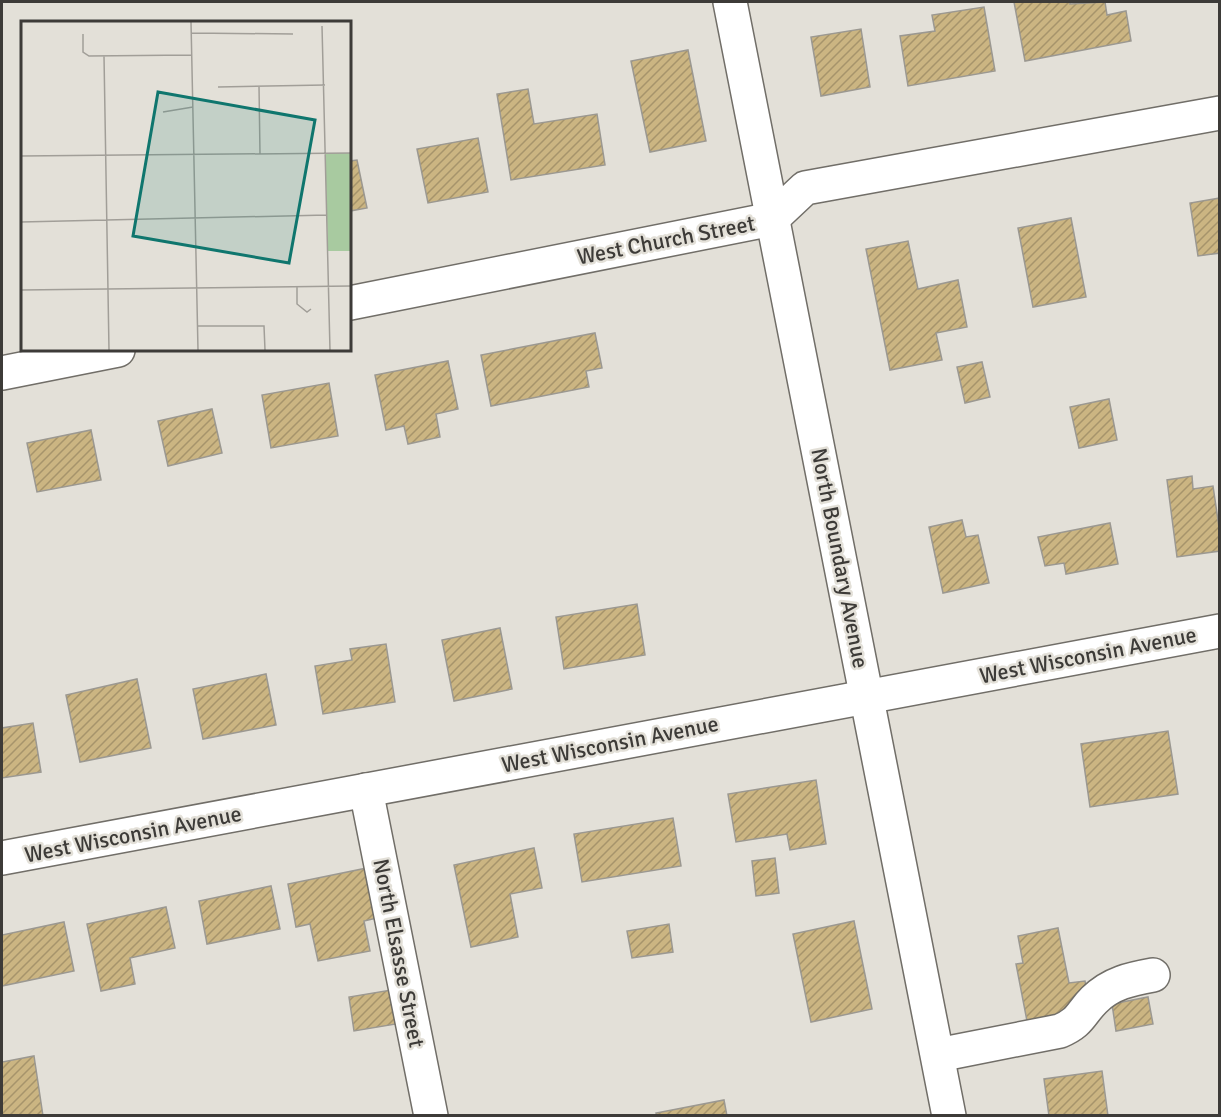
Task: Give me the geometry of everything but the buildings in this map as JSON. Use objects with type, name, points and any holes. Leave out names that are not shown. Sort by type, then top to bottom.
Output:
[{"type":"street","name":"North Boundary Avenue","points":[[730,2],[950,1116]]},
{"type":"street","name":"West Church Street","points":[[351,303],[772,219],[805,188],[1220,113]]},
{"type":"street","points":[[2,373],[113,351]]},
{"type":"street","name":"West Wisconsin Avenue","points":[[2,858],[1220,631]]},
{"type":"street","name":"North Elsasse Street","points":[[366,790],[431,1116]]},
{"type":"street","points":[[938,1055],[1060,1031],[1072,1026],[1093,1001],[1108,988],[1126,980],[1153,975]]}]
